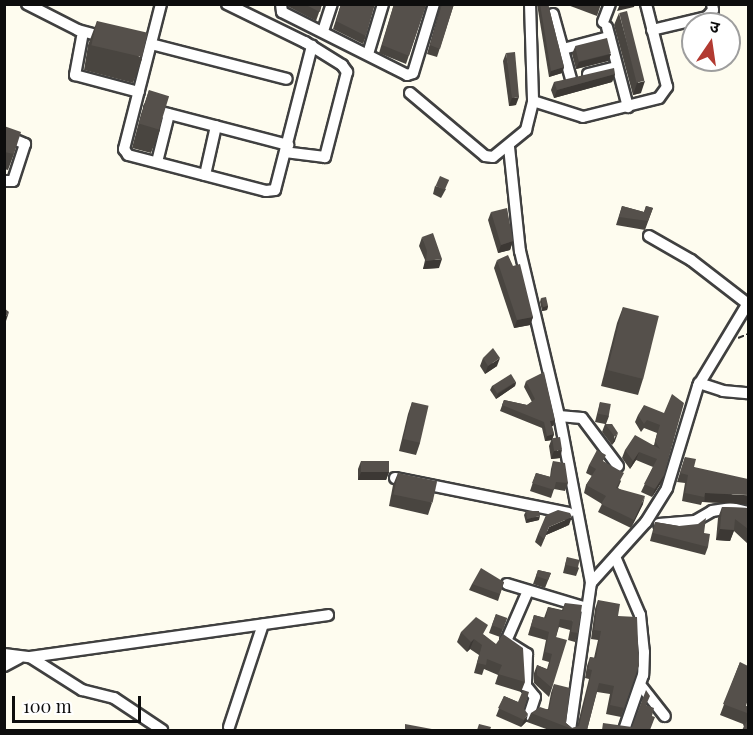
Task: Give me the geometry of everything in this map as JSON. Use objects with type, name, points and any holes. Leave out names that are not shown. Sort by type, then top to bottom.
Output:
[{"type":"street","points":[[27,4],[83,32],[116,41]]},
{"type":"street","points":[[161,4],[146,47],[139,92],[125,152],[157,162],[266,191],[275,190],[288,148],[312,46]]},
{"type":"street","points":[[136,105],[325,157],[346,82],[346,68],[312,46],[227,4]]},
{"type":"street","points":[[281,4],[282,12],[411,75],[434,4]]},
{"type":"street","points":[[323,31],[332,4]]},
{"type":"street","points":[[368,54],[383,4]]},
{"type":"street","points":[[410,93],[485,156],[496,157],[523,134],[533,101],[530,4]]},
{"type":"street","points":[[610,4],[606,29],[628,106]]},
{"type":"street","points":[[533,101],[583,117],[662,97],[666,92],[646,4]]},
{"type":"street","points":[[652,30],[707,17],[713,10],[712,4]]},
{"type":"street","points":[[557,9],[566,80],[617,67]]},
{"type":"street","points":[[563,49],[606,29]]},
{"type":"street","points":[[83,32],[75,75],[139,92]]},
{"type":"street","points":[[146,47],[286,78]]},
{"type":"street","points":[[157,162],[169,114]]},
{"type":"street","points":[[205,175],[216,126]]},
{"type":"street","points":[[4,135],[25,144],[13,181],[4,181]]},
{"type":"street","points":[[512,145],[520,251],[559,416],[591,583],[586,608],[583,658],[570,730]]},
{"type":"street","points":[[591,583],[616,559],[646,522],[667,488],[699,383],[748,303],[691,260],[649,236]]},
{"type":"street","points":[[699,383],[723,391],[748,393]]},
{"type":"street","points":[[559,416],[582,418],[618,466]]},
{"type":"street","points":[[395,478],[577,515]]},
{"type":"street","points":[[646,522],[671,526],[695,521],[712,511],[732,508],[748,512]]},
{"type":"street","points":[[616,559],[640,615],[644,652],[640,684],[624,730]]},
{"type":"street","points":[[507,584],[527,593],[586,608]]},
{"type":"street","points":[[527,593],[506,641],[527,654],[526,687],[536,697],[529,715]]},
{"type":"street","points":[[4,666],[25,658],[327,615]]},
{"type":"street","points":[[229,727],[263,624]]},
{"type":"street","points":[[4,654],[25,658],[82,690],[114,698],[162,730]]},
{"type":"street","points":[[640,684],[665,716]]},
{"type":"building","points":[[304,4],[322,4],[320,12]]},
{"type":"building","points":[[341,4],[375,4],[366,36],[336,21]]},
{"type":"building","points":[[394,4],[426,5],[409,56],[382,45]]},
{"type":"building","points":[[442,4],[454,4],[440,49],[430,45]]},
{"type":"building","points":[[540,4],[548,4],[564,67],[551,71]]},
{"type":"building","points":[[627,11],[644,81],[637,83],[619,13]]},
{"type":"building","points":[[97,21],[148,33],[142,57],[91,45]]},
{"type":"building","points":[[607,38],[611,54],[579,62],[575,46]]},
{"type":"building","points":[[515,52],[519,97],[512,98],[506,53]]},
{"type":"building","points":[[614,68],[615,74],[557,90],[554,82]]},
{"type":"building","points":[[149,90],[169,96],[159,130],[139,123]]},
{"type":"building","points":[[4,126],[21,132],[14,154],[4,152]]},
{"type":"building","points":[[440,176],[449,180],[445,190],[436,186]]},
{"type":"building","points":[[622,206],[644,212],[646,206],[653,208],[648,221],[619,217]]},
{"type":"building","points":[[507,208],[513,241],[501,245],[491,212]]},
{"type":"building","points":[[433,233],[442,259],[426,261],[427,251],[422,237]]},
{"type":"building","points":[[508,255],[513,266],[520,264],[533,317],[517,320],[497,260]]},
{"type":"building","points":[[546,297],[548,306],[543,307],[541,298]]},
{"type":"building","points":[[623,307],[659,316],[643,379],[607,370]]},
{"type":"building","points":[[4,308],[9,312],[4,319]]},
{"type":"building","points":[[493,348],[500,358],[488,366],[483,358]]},
{"type":"building","points":[[544,372],[555,420],[550,421],[554,434],[547,436],[544,422],[502,405],[504,400],[527,405],[535,399],[526,381]]},
{"type":"building","points":[[511,374],[516,382],[497,393],[492,386]]},
{"type":"building","points":[[672,394],[684,403],[664,475],[655,489],[644,484],[657,459],[639,452],[633,461],[625,450],[635,435],[660,449],[655,441],[660,425],[647,420],[644,424],[638,415],[644,405],[664,413]]},
{"type":"building","points":[[412,402],[429,406],[420,443],[403,439]]},
{"type":"building","points":[[600,402],[611,404],[609,416],[598,414]]},
{"type":"building","points":[[605,424],[612,424],[618,433],[615,437]]},
{"type":"building","points":[[560,437],[562,450],[554,451],[552,438]]},
{"type":"building","points":[[597,450],[606,455],[603,461],[624,473],[616,488],[645,496],[634,520],[601,504],[606,496],[586,485],[596,469],[589,465]]},
{"type":"building","points":[[685,457],[696,459],[694,467],[748,479],[748,495],[705,493],[704,497],[685,493],[688,475],[680,473]]},
{"type":"building","points":[[361,461],[389,461],[389,472],[361,472]]},
{"type":"building","points":[[553,461],[565,463],[568,483],[556,482],[554,490],[532,483],[536,473],[551,477]]},
{"type":"building","points":[[398,473],[437,481],[433,503],[393,495]]},
{"type":"building","points":[[722,507],[748,508],[748,529],[735,519],[734,530],[720,529]]},
{"type":"building","points":[[558,510],[570,513],[572,517],[549,527],[544,539],[538,534],[546,515]]},
{"type":"building","points":[[526,511],[539,511],[540,516],[527,519]]},
{"type":"building","points":[[706,518],[704,533],[710,534],[708,547],[653,533],[655,522],[679,526],[698,524]]},
{"type":"building","points":[[567,557],[580,560],[578,568],[565,565]]},
{"type":"building","points":[[481,568],[504,582],[500,594],[472,584]]},
{"type":"building","points":[[538,570],[551,573],[548,580],[536,576]]},
{"type":"building","points":[[598,600],[620,604],[618,616],[637,617],[639,665],[624,708],[610,705],[614,686],[599,683],[587,730],[572,730],[531,713],[540,707],[549,710],[554,684],[570,688],[566,723],[572,728],[579,726],[592,670],[588,669],[590,657],[596,658],[601,631],[594,630]]},
{"type":"building","points":[[565,603],[582,605],[578,633],[571,632],[573,621],[560,619],[556,637],[567,640],[552,688],[537,675],[537,665],[548,670],[552,654],[545,652],[549,632],[531,626],[534,615],[546,618],[548,607],[563,611]]},
{"type":"building","points":[[496,614],[507,618],[503,629],[492,625]]},
{"type":"building","points":[[476,617],[488,625],[483,634],[496,644],[503,634],[523,648],[525,682],[498,674],[502,665],[487,659],[486,665],[477,663],[482,645],[474,639],[471,642],[461,632]]},
{"type":"building","points":[[740,662],[748,666],[746,706],[748,717],[747,713],[723,704]]},
{"type":"building","points":[[523,690],[529,692],[524,709],[528,714],[524,720],[498,708],[504,696],[518,702]]},
{"type":"building","points":[[646,690],[650,696],[646,705],[654,708],[652,716],[655,717],[650,730],[602,730],[603,723],[632,727]]},
{"type":"building","points":[[748,719],[748,730],[742,730]]},
{"type":"building","points":[[405,724],[437,730],[405,730]]},
{"type":"building","points":[[479,724],[491,727],[490,730],[477,730]]}]
